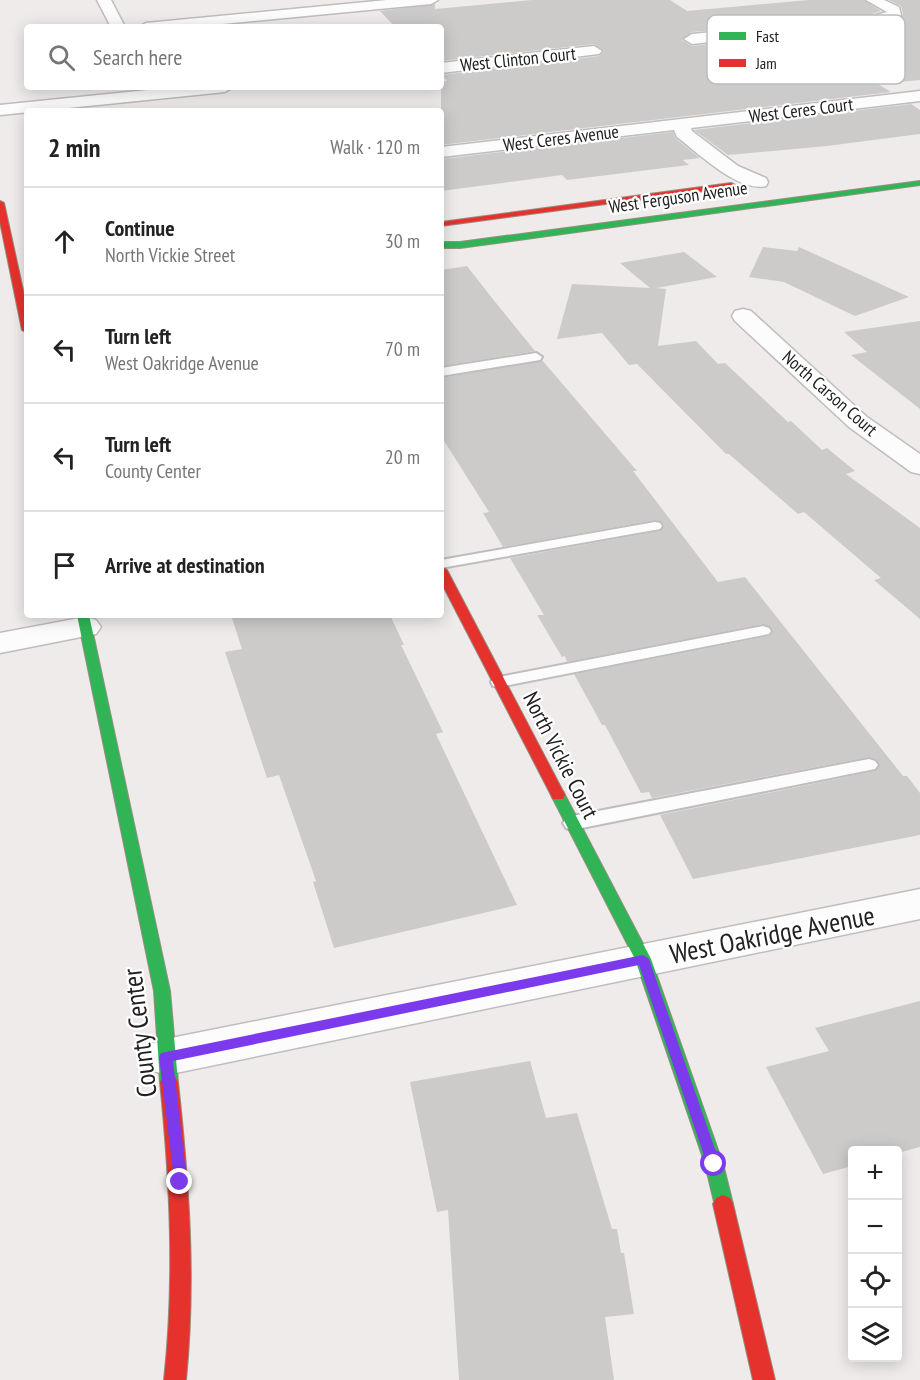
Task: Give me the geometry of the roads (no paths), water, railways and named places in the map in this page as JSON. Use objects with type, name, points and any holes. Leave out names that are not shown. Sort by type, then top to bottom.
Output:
[{"type":"street","points":[[104,0],[116,24]]},
{"type":"street","points":[[178,24],[431,0]]},
{"type":"street","points":[[873,0],[894,10],[894,15]]},
{"type":"street","points":[[692,39],[707,37]]},
{"type":"street","name":"West Clinton Court","points":[[444,68],[594,51]]},
{"type":"street","points":[[0,110],[169,90]]},
{"type":"street","points":[[150,91],[158,108]]},
{"type":"street","name":"West Ceres Court","points":[[682,124],[920,96]]},
{"type":"street","points":[[682,124],[683,133],[731,170],[764,181]]},
{"type":"street","name":"West Ceres Avenue","points":[[444,152],[682,124]]},
{"type":"street","name":"West Ferguson Avenue","points":[[444,224],[764,181]]},
{"type":"street","name":"West Ferguson Avenue","points":[[444,245],[460,245],[920,183]]},
{"type":"street","points":[[0,203],[23,288],[0,291]]},
{"type":"street","name":"North Carson Court","points":[[743,315],[858,422],[920,466]]},
{"type":"street","name":"North Vickie Court","points":[[444,576],[643,959],[714,1164],[764,1380]]},
{"type":"street","points":[[0,643],[84,621]]},
{"type":"street","name":"County Center","points":[[84,621],[162,991],[166,1057],[180,1182],[181,1334],[175,1380]]},
{"type":"street","name":"West Oakridge Avenue","points":[[166,1057],[920,904]]},
{"type":"lane","points":[[444,372],[536,357]]},
{"type":"lane","points":[[444,563],[656,526]]},
{"type":"lane","points":[[499,682],[763,631]]},
{"type":"lane","points":[[572,823],[869,765]]}]
